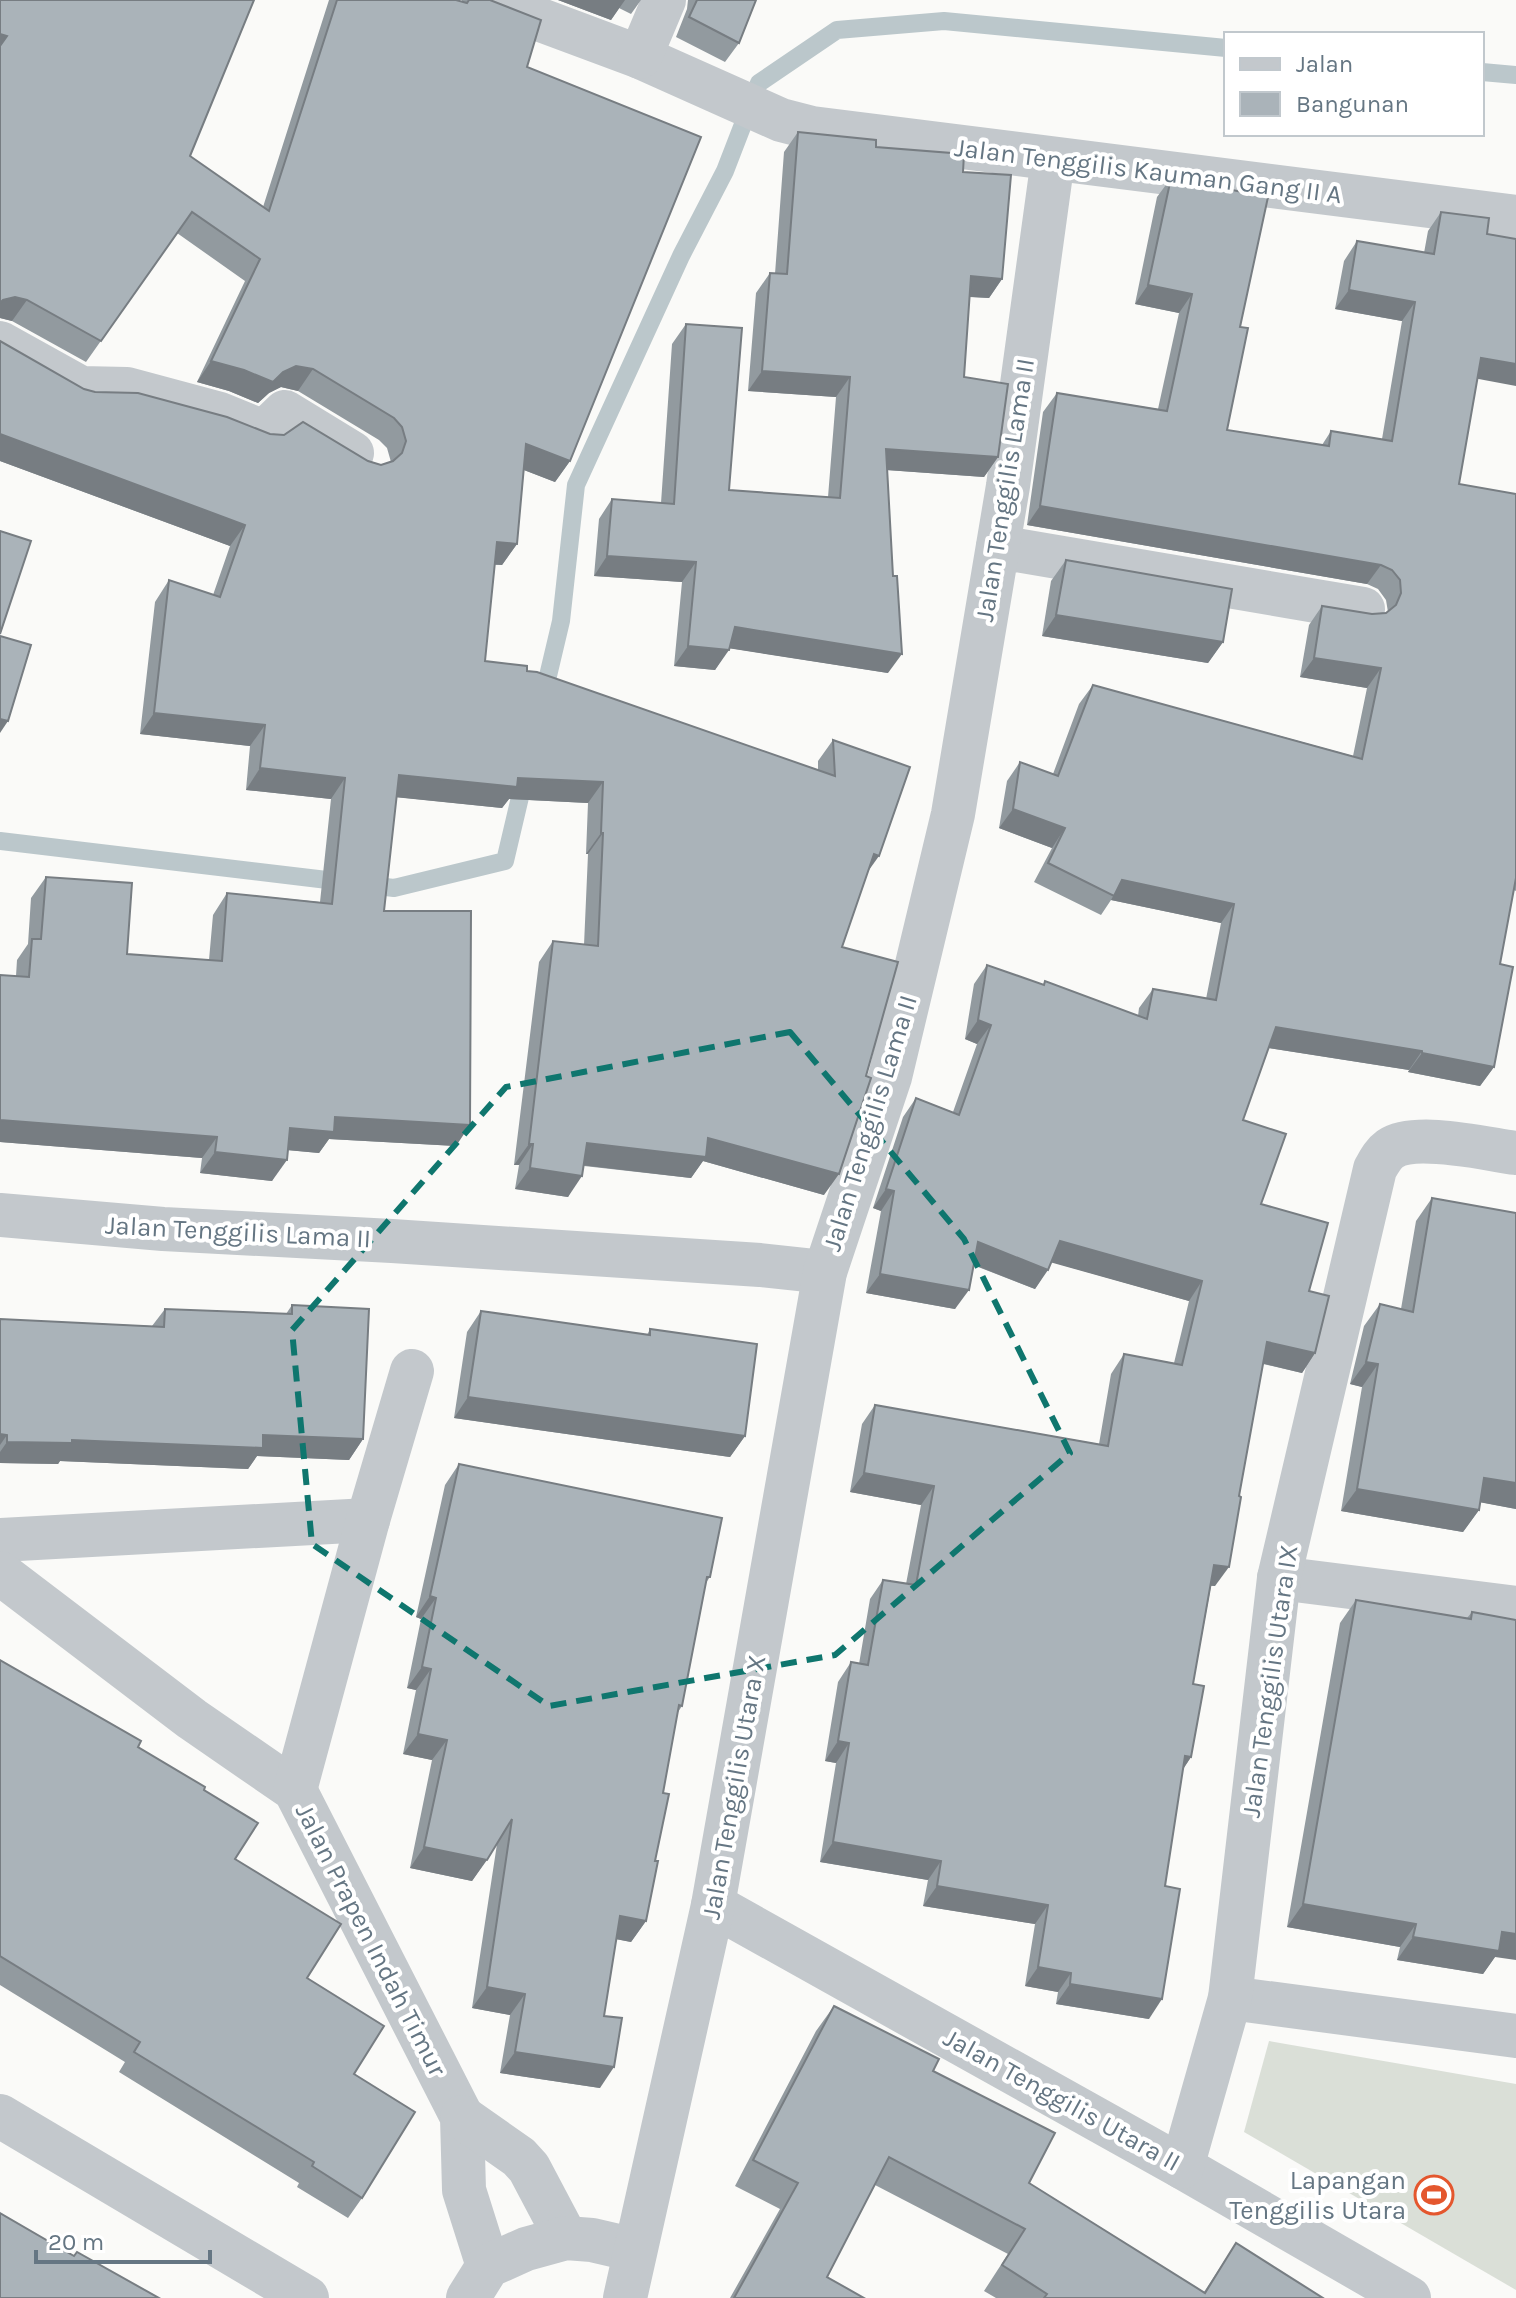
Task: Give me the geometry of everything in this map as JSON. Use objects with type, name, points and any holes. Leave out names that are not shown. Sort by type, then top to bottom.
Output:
[{"type":"street","points":[[487,0],[640,57],[664,0]]},
{"type":"street","name":"Jalan Tenggilis Kauman Gang II A","points":[[640,57],[781,120],[812,128],[1516,217]]},
{"type":"street","name":"Jalan Tenggilis Lama II","points":[[0,1215],[163,1229],[392,1241],[825,1272],[890,1077],[953,814],[998,547],[1053,159]]},
{"type":"street","points":[[0,343],[81,388],[127,389],[220,414],[264,432],[285,412],[366,461]]},
{"type":"street","points":[[998,547],[1363,609]]},
{"type":"street","name":"Jalan Tenggilis Utara IX","points":[[1182,2167],[1230,1998],[1279,1578],[1375,1169],[1391,1147],[1408,1143],[1431,1141],[1516,1153]]},
{"type":"street","name":"Jalan Tenggilis Utara X","points":[[625,2298],[713,1905],[825,1272]]},
{"type":"street","points":[[295,1790],[412,1371]]},
{"type":"street","points":[[0,1540],[368,1520]]},
{"type":"street","name":"Jalan Prapen Indah Timur","points":[[0,1573],[192,1719],[295,1790],[462,2117],[466,2202],[478,2282]]},
{"type":"street","points":[[1279,1578],[1516,1608]]},
{"type":"street","name":"Jalan Tenggilis Utara II","points":[[713,1905],[1182,2167],[1409,2298]]},
{"type":"street","points":[[1230,1998],[1516,2036]]},
{"type":"street","points":[[0,2116],[307,2298]]},
{"type":"street","name":"Jalan Prapen Indah Timur","points":[[462,2117],[519,2157],[529,2168],[566,2238]]},
{"type":"street","points":[[478,2282],[526,2249],[566,2238],[592,2240],[635,2250]]},
{"type":"highlighted area","points":[[790,1032],[964,1239],[1070,1453],[835,1655],[549,1706],[312,1544],[292,1330],[506,1087]]},
{"type":"shaded area","name":"Lapangan Tenggilis Utara","points":[[1269,2041],[1516,2084],[1516,2290],[1244,2132]]},
{"type":"building","points":[[0,0],[254,0],[190,156],[269,211],[337,0],[456,0],[467,3],[469,0],[490,0],[541,20],[527,67],[701,137],[570,461],[526,444],[517,544],[497,542],[485,661],[527,666],[527,671],[835,776],[833,740],[910,767],[879,856],[874,854],[842,947],[898,962],[866,1076],[871,1078],[839,1174],[708,1138],[706,1157],[587,1143],[582,1176],[530,1168],[533,1144],[529,1144],[553,941],[598,946],[603,782],[518,778],[517,787],[399,775],[384,911],[471,911],[470,1125],[335,1117],[334,1132],[290,1128],[287,1160],[215,1152],[217,1137],[0,1120],[0,975],[29,977],[32,939],[41,939],[46,877],[132,883],[127,954],[222,961],[227,893],[332,904],[345,778],[260,768],[265,725],[154,713],[169,580],[220,597],[245,525],[0,434],[0,341],[84,389],[138,393],[227,417],[270,434],[284,435],[303,422],[368,461],[381,465],[393,461],[402,453],[406,441],[402,427],[394,418],[313,369],[296,366],[283,372],[273,382],[211,361],[260,259],[192,212],[101,341],[27,300],[15,297],[0,303],[0,46],[7,36],[0,34]]},
{"type":"building","points":[[697,0],[756,0],[739,43],[689,17]]},
{"type":"building","points":[[798,132],[876,140],[876,147],[964,154],[963,172],[1011,175],[1002,279],[971,276],[964,377],[1008,384],[998,457],[886,449],[893,576],[897,576],[902,654],[735,627],[729,650],[688,646],[696,562],[607,556],[612,499],[674,504],[686,324],[742,328],[729,490],[840,498],[850,377],[762,371],[770,273],[787,274]]},
{"type":"building","points":[[1171,178],[1268,197],[1240,327],[1248,328],[1227,430],[1329,446],[1331,431],[1392,441],[1415,302],[1349,290],[1357,241],[1434,254],[1441,212],[1489,218],[1487,234],[1516,239],[1516,364],[1481,358],[1459,484],[1516,494],[1516,878],[1500,964],[1513,967],[1494,1067],[1422,1051],[1276,1027],[1243,1120],[1286,1134],[1261,1204],[1328,1223],[1309,1291],[1329,1296],[1315,1353],[1267,1342],[1229,1567],[1214,1565],[1193,1684],[1204,1686],[1191,1757],[1185,1756],[1165,1886],[1180,1889],[1162,1999],[1070,1984],[1071,1973],[1038,1967],[1048,1905],[937,1886],[941,1861],[833,1842],[849,1743],[838,1741],[851,1662],[868,1665],[883,1580],[916,1585],[934,1486],[864,1473],[875,1405],[1108,1446],[1124,1354],[1182,1365],[1202,1281],[1060,1241],[1048,1270],[978,1242],[969,1290],[880,1274],[894,1191],[886,1189],[916,1098],[959,1115],[991,1025],[978,1020],[987,965],[1044,985],[1045,981],[1147,1019],[1153,989],[1216,1000],[1234,904],[1122,880],[1114,896],[1048,863],[1065,828],[1013,809],[1020,762],[1058,776],[1093,685],[1362,759],[1381,668],[1314,658],[1322,606],[1372,614],[1386,613],[1396,605],[1401,593],[1400,580],[1392,570],[1381,565],[1040,506],[1057,393],[1167,411],[1192,294],[1148,285]]},
{"type":"building","points":[[0,531],[31,541],[0,634]]},
{"type":"building","points":[[1066,560],[1232,589],[1223,642],[1056,615]]},
{"type":"building","points":[[0,636],[31,645],[8,721],[0,719]]},
{"type":"building","points":[[1432,1198],[1516,1213],[1516,1483],[1484,1478],[1479,1510],[1357,1489],[1378,1364],[1366,1362],[1380,1304],[1413,1312]]},
{"type":"building","points":[[292,1305],[369,1309],[363,1439],[263,1435],[263,1448],[72,1440],[72,1443],[7,1442],[7,1435],[0,1434],[0,1319],[164,1327],[165,1309],[292,1314]]},
{"type":"building","points":[[481,1311],[650,1335],[650,1329],[757,1344],[745,1436],[468,1397]]},
{"type":"building","points":[[459,1464],[722,1518],[682,1706],[679,1705],[663,1793],[669,1794],[646,1921],[620,1916],[604,2016],[622,2018],[614,2067],[515,2052],[525,1994],[487,1987],[512,1819],[487,1860],[424,1847],[447,1740],[418,1734],[431,1669],[422,1667],[436,1598],[430,1596]]},
{"type":"building","points":[[1356,1600],[1471,1619],[1472,1612],[1516,1620],[1516,1934],[1502,1932],[1499,1951],[1413,1937],[1416,1924],[1303,1904]]},
{"type":"building","points":[[0,1660],[141,1741],[138,1747],[258,1823],[235,1859],[341,1924],[307,1978],[384,2026],[354,2074],[415,2112],[362,2198],[312,2166],[314,2162],[134,2052],[140,2042],[0,1956]]},
{"type":"building","points":[[834,2006],[939,2059],[933,2071],[1055,2133],[1029,2183],[1205,2293],[1236,2243],[1323,2298],[1044,2298],[1047,2294],[1002,2265],[1025,2229],[889,2157],[827,2277],[864,2298],[734,2298],[798,2183],[753,2160]]},
{"type":"building","points":[[0,2213],[74,2256],[77,2252],[159,2298],[0,2298]]},
{"type":"waterway","points":[[543,697],[561,621],[576,485],[681,256],[725,171],[759,83],[837,30],[944,21],[1224,48]]},
{"type":"waterway","points":[[1484,72],[1516,75]]},
{"type":"waterway","points":[[0,841],[394,888],[505,861],[525,776]]},
{"type":"place","name":"Lapangan Tenggilis Utara","points":[[1434,2195]]}]
